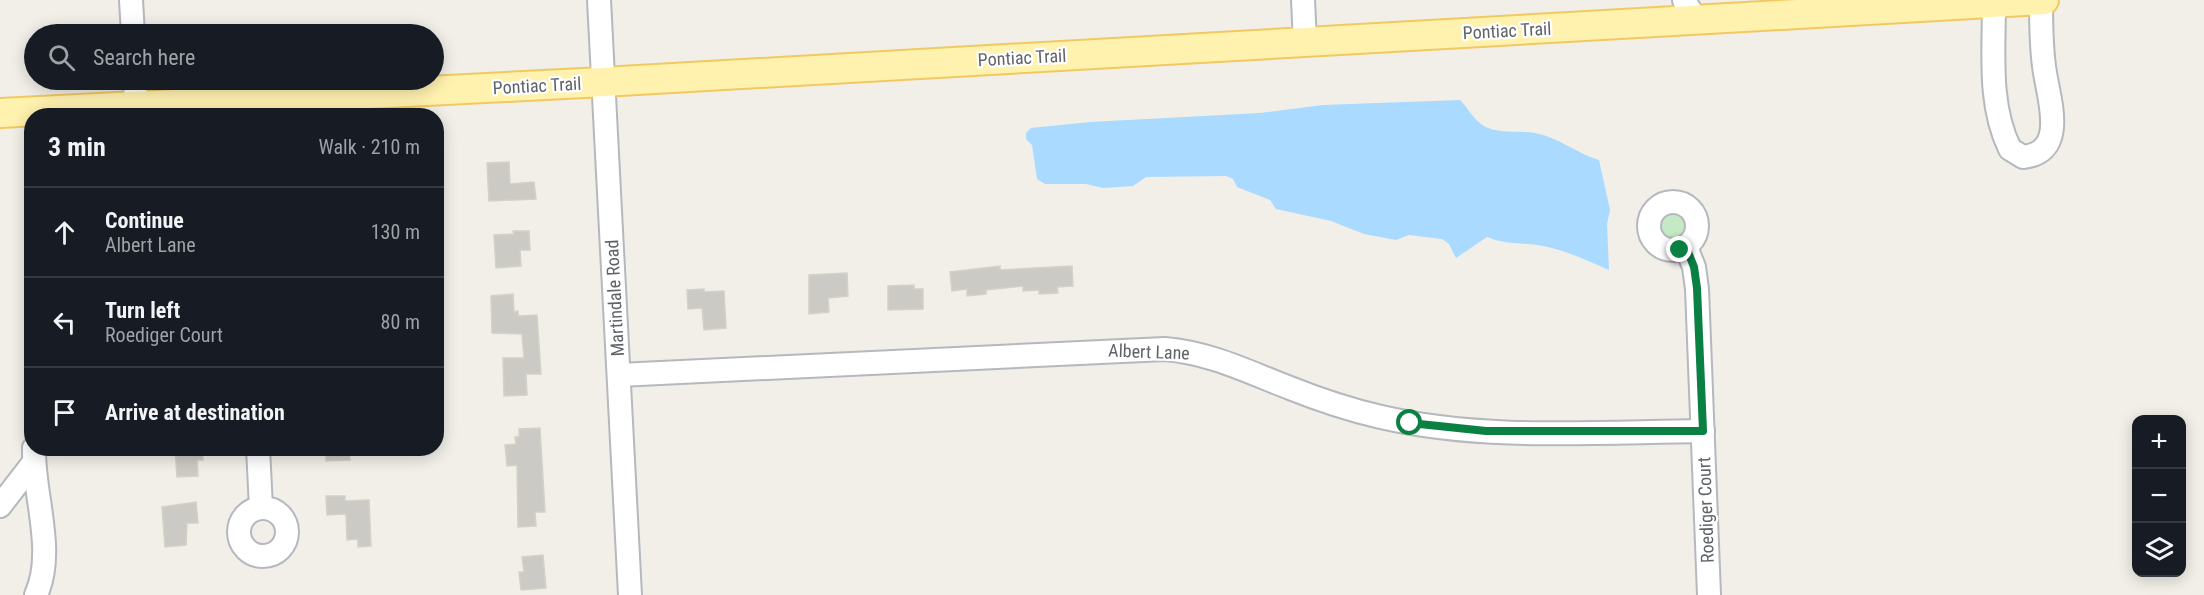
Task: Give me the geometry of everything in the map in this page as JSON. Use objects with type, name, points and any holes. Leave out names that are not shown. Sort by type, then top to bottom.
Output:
[{"type":"main road","name":"Pontiac Trail","points":[[255,108],[603,82],[1305,42],[1695,7],[1994,3],[2042,0]]},
{"type":"main road","name":"Pontiac Trail","points":[[63,108],[135,93],[235,108]]},
{"type":"main road","name":"Pontiac Trail","points":[[0,113],[24,113]]},
{"type":"street","points":[[131,0],[132,24]]},
{"type":"street","name":"Martindale Road","points":[[599,0],[630,595]]},
{"type":"street","points":[[1304,0],[1305,42]]},
{"type":"street","points":[[1994,3],[1994,77],[1999,114],[2010,149],[2023,157],[2039,153],[2046,146],[2053,127],[2044,66],[2042,0]]},
{"type":"street","name":"Roediger Court","points":[[1686,247],[1694,267],[1697,288],[1709,595]]},
{"type":"street","name":"Albert Lane","points":[[619,375],[1154,348],[1216,358],[1333,404],[1382,417],[1431,426],[1495,431],[1703,431]]},
{"type":"street","points":[[0,506],[33,456]]},
{"type":"street","points":[[34,456],[43,542],[43,570],[36,595]]},
{"type":"street","points":[[258,456],[261,508]]},
{"type":"green space","points":[[1673,213],[1683,217],[1687,227],[1683,237],[1673,241],[1663,237],[1659,227],[1663,217]]},
{"type":"water","points":[[1460,100],[1475,119],[1493,130],[1543,135],[1599,160],[1610,210],[1607,224],[1609,270],[1556,249],[1487,237],[1456,258],[1449,244],[1442,239],[1409,235],[1396,240],[1364,234],[1331,221],[1276,209],[1270,200],[1237,187],[1233,179],[1226,176],[1146,177],[1133,186],[1103,188],[1086,184],[1045,184],[1037,179],[1032,145],[1026,139],[1026,133],[1031,128],[1090,122],[1260,113],[1323,105]]},
{"type":"building","points":[[509,162],[510,184],[534,182],[536,199],[489,201],[487,163]]},
{"type":"building","points":[[513,231],[529,231],[530,250],[520,250],[521,266],[496,268],[494,235],[514,234]]},
{"type":"building","points":[[1000,266],[1000,270],[1072,266],[1073,286],[1057,287],[1058,293],[1039,294],[1039,290],[1023,291],[1023,286],[986,290],[986,294],[967,296],[967,289],[952,291],[950,272]]},
{"type":"building","points":[[847,273],[848,296],[828,298],[829,312],[809,314],[809,275]]},
{"type":"building","points":[[914,285],[914,289],[923,289],[923,309],[888,310],[888,286]]},
{"type":"building","points":[[704,289],[704,292],[724,291],[726,328],[704,330],[702,308],[688,309],[687,290]]},
{"type":"building","points":[[513,294],[514,312],[518,311],[518,316],[537,315],[541,374],[526,374],[527,395],[504,396],[503,358],[524,358],[522,334],[492,333],[491,296]]},
{"type":"building","points":[[540,428],[545,512],[535,512],[536,526],[518,527],[517,465],[507,466],[505,445],[516,444],[515,437],[519,437],[519,429]]},
{"type":"building","points":[[176,456],[203,456],[203,460],[197,460],[198,476],[177,477]]},
{"type":"building","points":[[326,456],[350,456],[350,460],[326,461]]},
{"type":"building","points":[[326,496],[345,496],[345,501],[369,500],[371,546],[358,547],[358,539],[347,540],[346,514],[327,515]]},
{"type":"building","points":[[196,502],[198,523],[187,523],[186,545],[165,547],[162,507]]},
{"type":"building","points":[[543,555],[546,588],[521,590],[519,572],[524,572],[522,557]]},
{"type":"route","points":[[1410,423],[1453,429],[1520,432],[1703,431],[1696,278],[1686,247],[1680,250]]}]
